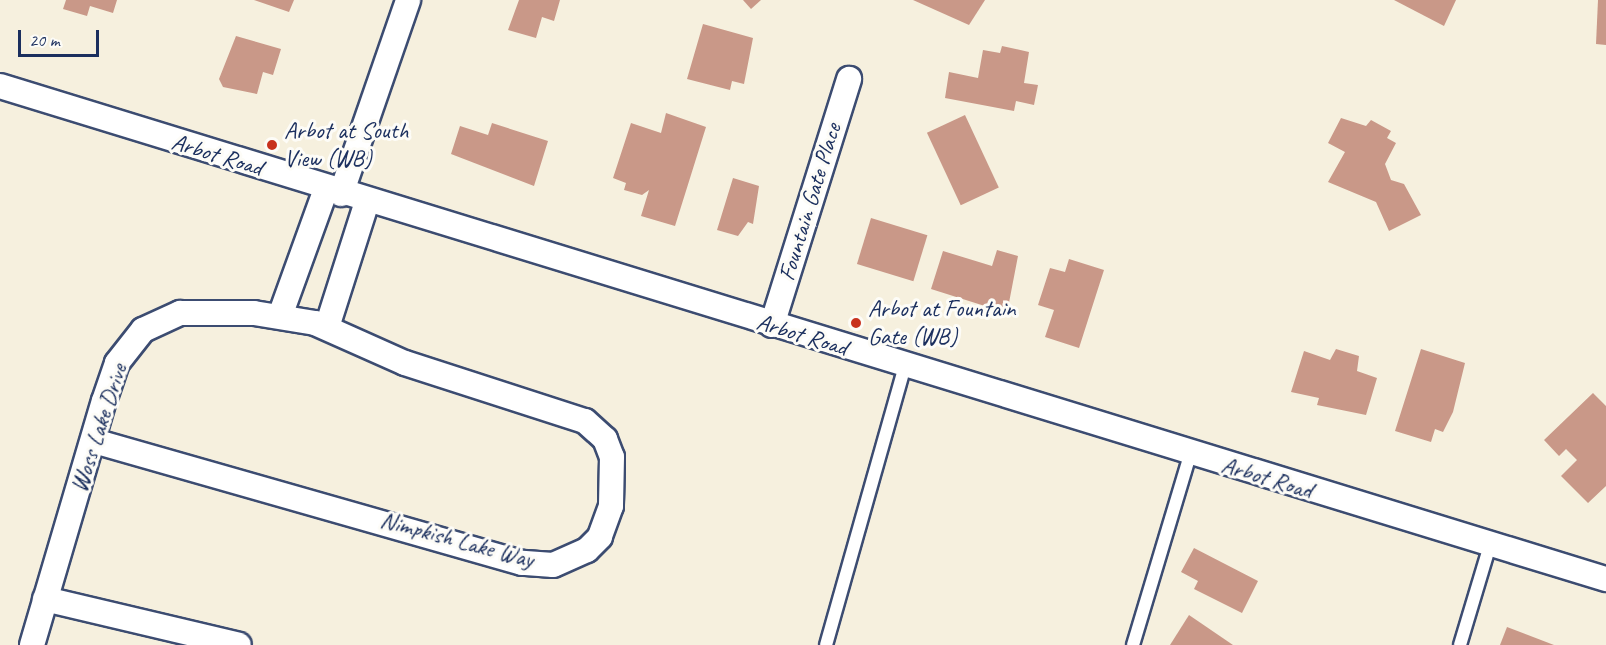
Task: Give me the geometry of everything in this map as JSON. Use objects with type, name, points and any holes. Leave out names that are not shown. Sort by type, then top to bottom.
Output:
[{"type":"street","points":[[280,316],[333,191],[408,0]]},
{"type":"street","name":"Fountain Gate Place","points":[[772,325],[849,79]]},
{"type":"street","name":"Arbot Road","points":[[0,86],[367,202],[1190,455],[1606,579]]},
{"type":"street","points":[[327,327],[367,202]]},
{"type":"street","name":"Woss Lake Drive","points":[[32,645],[117,363],[143,330],[180,313],[280,316],[327,327]]},
{"type":"street","name":"Nimpkish Lake Way","points":[[93,441],[522,563],[553,565],[575,558],[600,537],[611,506],[612,457],[605,439],[585,421],[405,363],[327,327]]},
{"type":"street","points":[[45,599],[239,645]]},
{"type":"lane","points":[[826,645],[905,366]]},
{"type":"lane","points":[[1133,645],[1190,455]]},
{"type":"lane","points":[[1460,645],[1490,545]]},
{"type":"building","points":[[66,0],[117,0],[113,13],[90,6],[87,16],[63,9]]},
{"type":"building","points":[[254,0],[294,0],[289,12]]},
{"type":"building","points":[[519,0],[560,0],[554,21],[542,17],[536,38],[508,30]]},
{"type":"building","points":[[743,0],[761,0],[751,9]]},
{"type":"building","points":[[913,0],[985,0],[969,25]]},
{"type":"building","points":[[1394,0],[1456,0],[1444,26]]},
{"type":"building","points":[[1598,0],[1606,0],[1606,45],[1596,44]]},
{"type":"building","points":[[703,24],[753,38],[744,84],[732,81],[730,90],[687,79]]},
{"type":"building","points":[[236,36],[281,49],[273,75],[263,72],[257,94],[223,87],[219,79]]},
{"type":"building","points":[[1002,46],[1029,52],[1024,83],[1038,85],[1034,105],[1016,101],[1014,111],[945,98],[949,72],[978,78],[983,50],[1000,53]]},
{"type":"building","points":[[666,113],[706,127],[675,226],[641,216],[649,190],[642,195],[624,190],[626,183],[613,178],[631,123],[661,133]]},
{"type":"building","points":[[965,115],[999,188],[961,205],[927,133]]},
{"type":"building","points":[[1341,118],[1366,126],[1371,120],[1391,131],[1387,138],[1396,143],[1385,164],[1391,180],[1404,184],[1421,215],[1389,231],[1376,202],[1328,182],[1345,152],[1328,143]]},
{"type":"building","points":[[492,123],[548,141],[534,186],[451,154],[460,126],[488,135]]},
{"type":"building","points":[[733,178],[759,186],[753,224],[748,222],[738,236],[717,230]]},
{"type":"building","points":[[871,218],[927,235],[913,281],[857,264]]},
{"type":"building","points":[[997,250],[1018,256],[1007,313],[931,289],[943,251],[992,266]]},
{"type":"building","points":[[1069,259],[1104,270],[1079,348],[1045,337],[1054,310],[1038,305],[1050,268],[1065,272]]},
{"type":"building","points":[[1336,349],[1359,356],[1357,371],[1377,378],[1366,415],[1317,405],[1319,398],[1291,392],[1304,351],[1330,360]]},
{"type":"building","points":[[1421,349],[1465,363],[1453,412],[1443,432],[1435,429],[1431,442],[1395,431]]},
{"type":"building","points":[[1593,393],[1606,406],[1606,486],[1588,503],[1561,476],[1577,460],[1566,449],[1559,456],[1544,440]]},
{"type":"building","points":[[1194,548],[1258,581],[1242,613],[1194,589],[1198,581],[1181,572]]},
{"type":"building","points":[[1189,615],[1233,645],[1170,645]]},
{"type":"building","points":[[1507,627],[1554,645],[1500,645]]},
{"type":"place","name":"Arbot at South View (WB)","points":[[272,145]]},
{"type":"place","name":"Arbot at Fountain Gate (WB)","points":[[856,323]]}]
